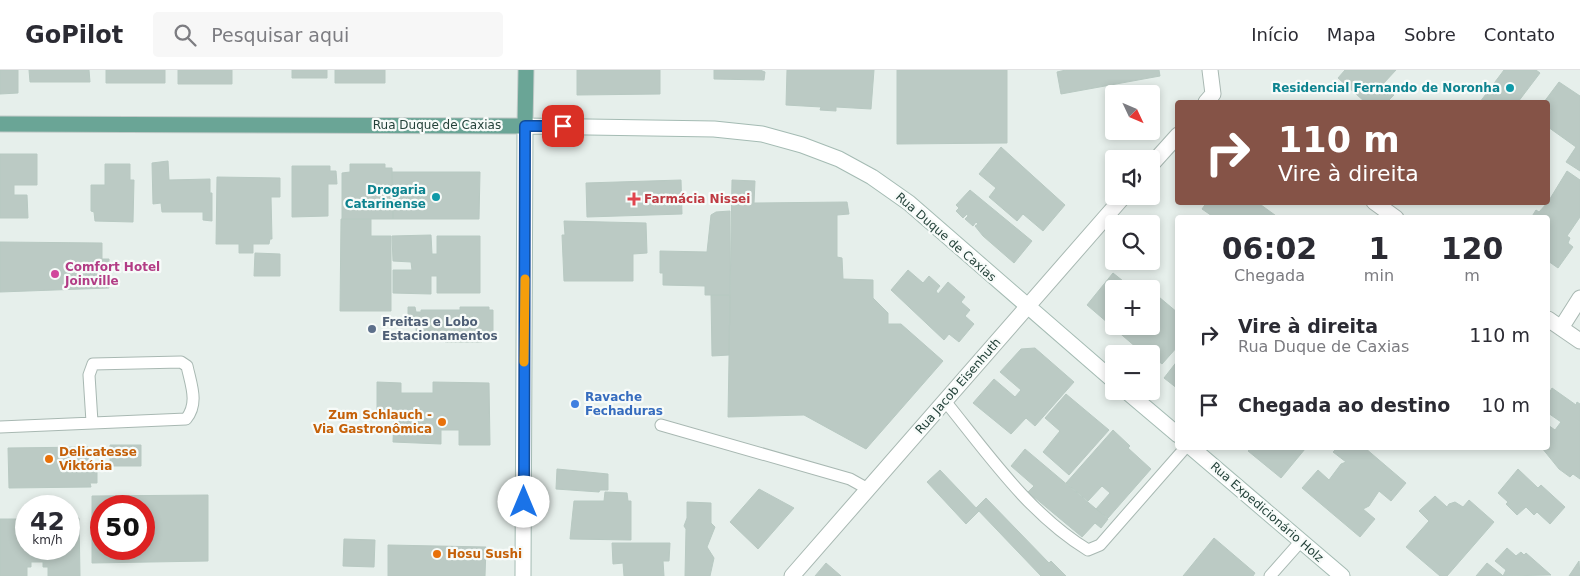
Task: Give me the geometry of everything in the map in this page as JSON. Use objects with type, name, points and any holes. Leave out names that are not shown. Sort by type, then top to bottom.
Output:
[{"type":"main road","points":[[523,576],[526,70]]},
{"type":"main road","points":[[1210,70],[1215,100]]},
{"type":"main road","name":"Rua Duque de Caxias","points":[[0,124],[525,126],[714,129],[762,134],[802,145],[839,159],[872,177],[909,203],[1027,307]]},
{"type":"main road","points":[[1160,155],[1175,138]]},
{"type":"main road","name":"Rua Jacob Eisenhuth","points":[[792,576],[1116,205]]},
{"type":"main road","points":[[1378,205],[1392,215]]},
{"type":"main road","points":[[1561,328],[1580,298]]},
{"type":"main road","points":[[1027,307],[1105,373]]},
{"type":"main road","points":[[1550,320],[1580,341]]},
{"type":"main road","points":[[1137,400],[1175,432]]},
{"type":"main road","name":"Rua Expedicionário Holz","points":[[1194,450],[1342,576]]},
{"type":"lane","points":[[0,427],[186,419],[193,410],[194,400],[187,366],[181,362],[93,364],[89,375],[92,422]]},
{"type":"lane","points":[[945,401],[1021,494],[1062,535],[1088,550],[1100,545],[1183,450]]},
{"type":"lane","points":[[661,425],[850,479],[868,489]]},
{"type":"lane","points":[[1270,576],[1301,541]]},
{"type":"building","points":[[0,70],[18,70],[18,93],[0,94]]},
{"type":"building","points":[[29,70],[89,70],[90,82],[30,82]]},
{"type":"building","points":[[106,70],[165,70],[165,83],[106,83]]},
{"type":"building","points":[[178,70],[232,70],[232,84],[178,84]]},
{"type":"building","points":[[292,70],[327,70],[327,78],[292,78]]},
{"type":"building","points":[[335,70],[385,70],[385,83],[335,83]]},
{"type":"building","points":[[577,70],[660,70],[660,94],[577,95]]},
{"type":"building","points":[[714,70],[760,70],[765,72],[764,80],[714,79]]},
{"type":"building","points":[[787,70],[874,70],[871,109],[836,107],[836,111],[820,110],[821,107],[786,105]]},
{"type":"building","points":[[897,70],[1007,70],[1007,143],[897,144]]},
{"type":"building","points":[[1066,70],[1159,70],[1160,76],[1061,94],[1057,72]]},
{"type":"building","points":[[1345,70],[1396,70],[1383,84],[1394,95],[1389,100],[1363,100],[1338,78]]},
{"type":"building","name":"Residencial Fernando de Noronha","points":[[1504,70],[1536,70],[1540,73],[1520,100],[1482,100]]},
{"type":"building","points":[[1559,82],[1580,96],[1580,171],[1566,162],[1576,147],[1550,128],[1550,100],[1546,100]]},
{"type":"building","points":[[1001,147],[1065,205],[1043,231],[1023,214],[1017,221],[989,197],[996,188],[979,174]]},
{"type":"building","points":[[0,154],[37,154],[37,185],[14,185],[14,195],[27,195],[28,218],[0,218]]},
{"type":"building","points":[[168,161],[169,180],[210,179],[212,221],[203,220],[203,212],[162,212],[161,203],[153,204],[152,163]]},
{"type":"building","points":[[105,164],[130,164],[130,180],[134,180],[133,222],[95,221],[94,212],[91,211],[91,185],[105,185]]},
{"type":"building","points":[[350,164],[385,164],[385,168],[392,168],[393,219],[342,219],[342,173],[350,172]]},
{"type":"building","points":[[292,166],[330,166],[330,171],[336,171],[337,184],[328,184],[328,216],[292,217]]},
{"type":"building","points":[[1567,171],[1580,180],[1580,217],[1567,236],[1570,238],[1568,243],[1573,247],[1558,268],[1550,262],[1550,215],[1533,215],[1536,210],[1539,212],[1545,205],[1550,205],[1550,199]]},
{"type":"building","name":"Drogaria Catarinense","points":[[392,172],[480,172],[479,219],[393,219]]},
{"type":"building","points":[[217,177],[280,178],[280,197],[271,197],[272,239],[270,239],[269,244],[253,244],[253,253],[239,253],[239,244],[216,244]]},
{"type":"building","name":"Farmácia Nissei","points":[[681,180],[682,214],[587,217],[586,183]]},
{"type":"building","points":[[732,180],[755,181],[754,203],[847,202],[849,214],[837,215],[837,257],[842,258],[843,279],[873,280],[873,298],[888,313],[888,324],[901,324],[943,361],[866,449],[804,415],[728,417]]},
{"type":"building","points":[[970,190],[1032,241],[1014,263],[983,236],[975,226],[978,224],[976,222],[973,226],[965,219],[968,216],[967,214],[963,218],[956,211],[959,208],[956,205]]},
{"type":"building","points":[[1205,205],[1261,205],[1275,215],[1211,215],[1202,209]]},
{"type":"building","points":[[730,211],[730,295],[705,295],[705,286],[663,285],[663,273],[660,273],[660,251],[707,252],[711,215],[716,212]]},
{"type":"building","points":[[341,219],[371,219],[371,236],[391,236],[391,311],[340,311]]},
{"type":"building","points":[[564,221],[646,223],[647,253],[633,254],[633,281],[564,281],[562,235],[565,235]]},
{"type":"building","points":[[431,235],[432,254],[437,254],[437,236],[480,236],[480,293],[437,293],[437,276],[431,276],[431,294],[393,293],[393,270],[412,270],[411,262],[393,261],[392,236]]},
{"type":"building","name":"Comfort Hotel Joinville","points":[[0,242],[102,243],[102,259],[109,259],[109,288],[0,292]]},
{"type":"building","points":[[255,253],[280,254],[280,276],[254,276]]},
{"type":"building","points":[[908,270],[923,283],[929,276],[940,286],[936,291],[938,294],[948,282],[965,297],[961,302],[970,310],[965,316],[974,324],[959,342],[949,334],[944,340],[891,290]]},
{"type":"building","points":[[1113,273],[1122,280],[1107,280]]},
{"type":"building","points":[[1105,283],[1105,320],[1087,305]]},
{"type":"building","points":[[711,295],[730,295],[729,355],[712,356]]},
{"type":"building","points":[[1160,298],[1175,310],[1175,349],[1162,364],[1160,362],[1160,345],[1134,345],[1122,335],[1160,335]]},
{"type":"building","points":[[408,307],[415,307],[416,312],[421,312],[421,310],[460,310],[460,307],[489,307],[489,310],[493,310],[493,339],[482,339],[482,342],[445,342],[445,338],[422,338],[422,335],[416,335],[416,323],[408,323]]},
{"type":"building","points":[[1035,348],[1074,382],[1035,426],[1026,418],[1011,434],[973,403],[994,379],[1015,397],[1021,390],[1000,372],[1021,349]]},
{"type":"building","points":[[1175,364],[1175,387],[1164,378]]},
{"type":"building","name":"Zum Schlauch - Via Gastronômica","points":[[377,382],[401,383],[401,393],[433,393],[433,382],[489,383],[490,445],[459,445],[459,430],[441,430],[441,444],[393,442],[394,414],[377,413]]},
{"type":"building","points":[[1552,388],[1576,405],[1577,402],[1580,404],[1580,479],[1573,474],[1570,477],[1559,469],[1544,450],[1550,450],[1550,426],[1555,430],[1561,422],[1550,414],[1550,392]]},
{"type":"building","points":[[1066,394],[1109,430],[1069,475],[1043,452],[1060,431],[1045,418]]},
{"type":"building","points":[[1113,430],[1130,446],[1128,448],[1151,469],[1108,518],[1096,509],[1110,493],[1102,486],[1088,501],[1066,483]]},
{"type":"building","points":[[110,445],[141,445],[141,466],[110,466]]},
{"type":"building","name":"Delicatesse Viktória","points":[[88,447],[89,468],[97,468],[97,483],[90,483],[91,487],[9,488],[8,448]]},
{"type":"building","points":[[1025,449],[1108,519],[1101,528],[1095,523],[1082,537],[1028,492],[1034,486],[1011,466]]},
{"type":"building","points":[[1249,450],[1304,450],[1281,478]]},
{"type":"building","points":[[1335,450],[1367,450],[1406,483],[1391,501],[1379,491],[1369,506],[1363,509],[1375,519],[1360,537],[1302,488],[1318,470],[1329,480],[1341,464],[1346,462],[1333,452]]},
{"type":"building","points":[[557,469],[608,474],[608,490],[600,490],[599,492],[556,489]]},
{"type":"building","points":[[1518,469],[1538,488],[1541,485],[1565,507],[1550,524],[1537,512],[1534,515],[1526,507],[1517,515],[1506,504],[1508,502],[1498,493]]},
{"type":"building","points":[[940,470],[979,511],[966,524],[927,482]]},
{"type":"building","points":[[759,489],[794,508],[758,549],[730,522]]},
{"type":"building","points":[[605,492],[627,493],[628,501],[631,501],[631,540],[570,539],[574,501],[604,501]]},
{"type":"building","points":[[155,495],[208,495],[208,561],[92,563],[92,560],[155,560]]},
{"type":"building","points":[[1435,496],[1447,507],[1455,502],[1463,507],[1469,500],[1494,522],[1447,576],[1440,576],[1406,547],[1429,521],[1419,511]]},
{"type":"building","points":[[986,498],[1049,563],[1051,561],[1066,576],[1041,576],[976,508]]},
{"type":"building","points":[[687,502],[711,503],[711,523],[715,527],[707,547],[714,558],[710,576],[685,576],[686,529],[684,526],[687,518]]},
{"type":"building","points":[[0,519],[15,519],[15,560],[80,560],[80,576],[48,576],[48,567],[43,567],[43,562],[31,562],[31,567],[27,567],[27,576],[0,576]]},
{"type":"building","points":[[1214,538],[1255,573],[1253,576],[1183,576]]},
{"type":"building","points":[[344,539],[375,540],[374,567],[343,566]]},
{"type":"building","points":[[612,543],[670,543],[669,561],[663,561],[664,576],[624,576],[623,563],[613,564]]},
{"type":"building","name":"Hosu Sushi","points":[[388,545],[486,547],[485,576],[388,576]]},
{"type":"building","points":[[1507,548],[1516,556],[1521,552],[1524,555],[1526,553],[1551,575],[1503,576],[1506,570],[1495,561]]},
{"type":"building","points":[[1579,561],[1580,576],[1569,576]]},
{"type":"building","points":[[826,563],[841,576],[815,576]]},
{"type":"building","points":[[1487,563],[1502,575],[1503,576],[1476,576]]},
{"type":"slow traffic","points":[[524,362],[525,279]]},
{"type":"place","name":"Residencial Fernando de Noronha","points":[[1510,88]]},
{"type":"place","name":"Drogaria Catarinense","points":[[436,197]]},
{"type":"place","name":"Farmácia Nissei","points":[[634,199]]},
{"type":"place","name":"Comfort Hotel Joinville","points":[[55,274]]},
{"type":"place","name":"Freitas e Lobo Estacionamentos","points":[[372,329]]},
{"type":"place","name":"Ravache Fechaduras","points":[[575,404]]},
{"type":"place","name":"Zum Schlauch - Via Gastronômica","points":[[442,422]]},
{"type":"place","name":"Delicatesse Viktória","points":[[49,459]]},
{"type":"place","name":"Hosu Sushi","points":[[437,554]]},
{"type":"route","points":[[524,502],[525,126],[563,126]]}]
